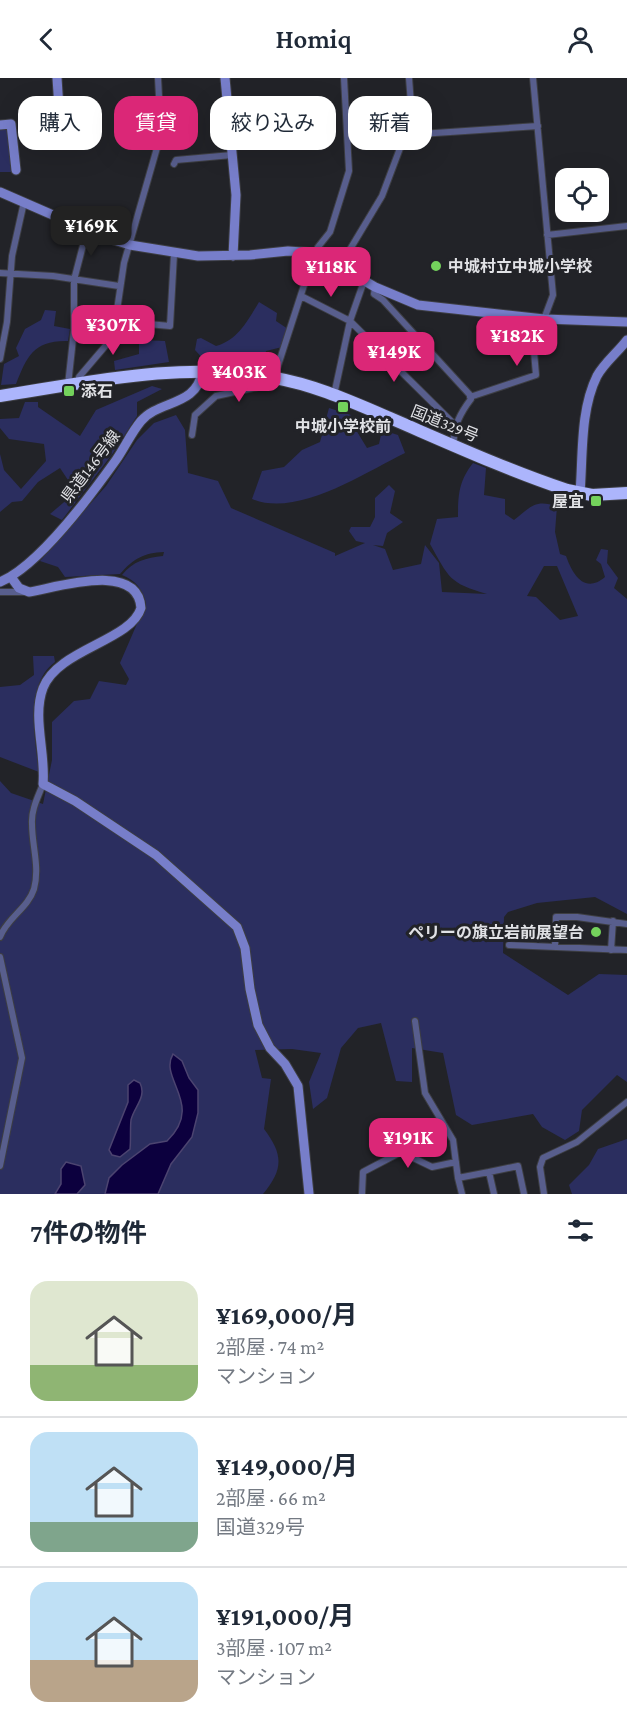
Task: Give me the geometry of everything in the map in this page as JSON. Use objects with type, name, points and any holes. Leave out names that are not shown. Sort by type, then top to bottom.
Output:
[{"type":"highway","name":"国道329号","points":[[0,396],[138,375],[231,372],[275,378],[334,395],[551,485],[598,495],[627,493]]},
{"type":"street","points":[[57,78],[58,96]]},
{"type":"street","points":[[73,385],[113,337],[119,286],[161,134],[158,78]]},
{"type":"street","points":[[225,78],[226,96]]},
{"type":"street","points":[[192,435],[195,415],[216,396],[262,389],[272,384],[275,378],[301,296],[317,253],[330,232],[349,171],[344,78]]},
{"type":"street","points":[[409,78],[410,96]]},
{"type":"street","points":[[454,444],[456,426],[470,397],[536,375],[533,340],[539,319],[553,295],[533,78]]},
{"type":"street","points":[[0,125],[11,124],[16,170]]},
{"type":"street","points":[[432,133],[537,126]]},
{"type":"street","points":[[231,150],[236,203],[233,256]]},
{"type":"street","points":[[334,395],[350,321],[364,281],[349,251],[382,196],[399,150]]},
{"type":"street","points":[[174,164],[176,160],[232,155]]},
{"type":"street","points":[[0,192],[87,230],[130,245],[174,254],[233,256],[288,251],[317,253],[375,287],[418,305],[539,319],[627,322]]},
{"type":"street","points":[[0,359],[7,322],[10,274],[24,202]]},
{"type":"street","points":[[547,235],[627,226]]},
{"type":"street","points":[[73,385],[74,280],[87,230]]},
{"type":"street","points":[[115,321],[170,326],[174,254]]},
{"type":"street","points":[[0,273],[119,286]]},
{"type":"street","points":[[375,287],[374,294],[383,300],[470,397]]},
{"type":"street","points":[[301,296],[350,321],[456,426]]},
{"type":"street","points":[[580,493],[586,412],[591,391],[598,374],[627,340]]},
{"type":"street","name":"県道146号線","points":[[0,582],[11,577],[33,560],[92,492],[142,420],[192,393],[202,372]]},
{"type":"street","points":[[11,577],[19,588],[29,592]]},
{"type":"street","points":[[0,592],[29,592],[112,579],[123,582],[136,590],[141,608],[131,623],[66,661],[44,685],[40,697],[39,719],[45,764],[43,784],[32,815],[37,867],[34,889],[28,901],[5,925],[0,937]]},
{"type":"street","points":[[43,784],[75,801],[156,855],[237,927],[245,948],[258,1025],[270,1048],[285,1064],[298,1086],[309,1194]]},
{"type":"street","points":[[555,947],[556,917],[627,924]]},
{"type":"street","points":[[611,950],[613,921]]},
{"type":"street","points":[[509,945],[627,950]]},
{"type":"street","points":[[0,957],[22,1058],[0,1166]]},
{"type":"street","points":[[416,1021],[425,1093],[453,1140],[462,1194]]},
{"type":"street","points":[[544,1194],[540,1167],[543,1158],[577,1142],[627,1102]]},
{"type":"street","points":[[362,1194],[363,1172],[400,1152],[432,1167],[456,1162]]},
{"type":"street","points":[[458,1178],[518,1166],[524,1194]]},
{"type":"street","points":[[489,1172],[494,1194]]},
{"type":"shaded area","points":[[8,128],[11,172],[0,172],[0,129]]},
{"type":"shaded area","points":[[259,302],[277,313],[276,321],[288,329],[282,347],[266,351],[263,365],[220,359],[205,361],[195,350],[197,339],[201,338],[216,346],[230,339],[242,328]]},
{"type":"shaded area","points":[[45,310],[56,311],[54,326],[70,329],[68,341],[56,341],[40,347],[28,358],[16,384],[1,385],[4,364],[19,356],[16,348],[25,329],[41,320]]},
{"type":"shaded area","points":[[139,340],[165,341],[169,362],[115,370],[114,361],[139,354]]},
{"type":"shaded area","points":[[152,386],[162,389],[137,402],[137,416],[113,453],[62,520],[50,514],[76,492],[60,468],[38,482],[22,501],[12,502],[0,512],[0,454],[4,470],[21,489],[46,461],[44,444],[9,439],[0,428],[0,419],[19,418],[25,402],[38,402],[38,407],[80,436],[96,410]]},
{"type":"shaded area","points":[[329,408],[351,415],[356,430],[367,448],[379,444],[382,430],[398,435],[405,453],[330,491],[309,498],[289,503],[270,503],[252,499],[262,471],[284,467],[302,450],[320,442]]},
{"type":"shaded area","points":[[176,415],[185,430],[188,473],[218,481],[231,508],[335,553],[335,556],[365,543],[356,541],[349,531],[351,527],[370,527],[375,517],[375,498],[389,485],[395,491],[390,513],[403,522],[387,533],[383,546],[373,545],[385,549],[393,570],[421,564],[425,545],[439,563],[442,592],[487,594],[451,578],[430,544],[437,519],[458,517],[460,488],[473,463],[486,468],[484,495],[505,499],[505,514],[514,520],[538,504],[557,506],[555,532],[560,554],[566,556],[580,580],[591,584],[605,577],[601,564],[596,560],[601,549],[608,550],[607,563],[618,578],[614,588],[627,599],[627,914],[595,897],[537,903],[508,912],[504,917],[503,953],[568,995],[599,974],[627,975],[627,1082],[617,1075],[582,1110],[579,1131],[565,1140],[542,1127],[533,1114],[472,1125],[456,1115],[443,1053],[412,1048],[412,1082],[396,1081],[381,1023],[358,1028],[341,1048],[327,1098],[313,1109],[309,1082],[321,1053],[292,1049],[255,1050],[262,1078],[271,1079],[264,1129],[278,1154],[278,1169],[275,1177],[263,1194],[0,1194],[0,781],[11,793],[43,804],[52,760],[52,722],[74,701],[90,699],[99,681],[126,685],[129,679],[120,663],[146,603],[138,586],[122,575],[135,563],[163,556],[164,552],[140,557],[120,574],[65,577],[58,567],[40,561],[106,486],[137,440],[154,423]],"holes":[[[544,566],[557,566],[578,616],[560,620],[536,597],[527,596]]]},
{"type":"shaded area","points":[[33,656],[54,656],[55,662],[45,672],[35,698],[34,729],[39,772],[0,757],[0,687],[20,685],[34,675]]},
{"type":"shaded area","points":[[173,1054],[182,1061],[189,1078],[198,1090],[198,1113],[192,1137],[171,1164],[158,1194],[105,1194],[109,1178],[122,1165],[150,1144],[167,1141],[178,1128],[182,1115],[182,1104],[171,1073],[170,1063]]},
{"type":"shaded area","points":[[134,1080],[140,1083],[142,1093],[131,1120],[130,1149],[120,1157],[112,1155],[109,1150],[128,1102],[128,1085]]},
{"type":"shaded area","points":[[627,1139],[627,1194],[572,1194],[569,1185],[589,1165],[598,1149]]},
{"type":"shaded area","points":[[66,1162],[81,1166],[85,1185],[77,1194],[55,1194],[61,1184],[61,1169]]},
{"type":"place","name":"中城村立中城小学校","points":[[436,266]]},
{"type":"place","name":"添石","points":[[69,391]]},
{"type":"place","name":"中城小学校前","points":[[343,407]]},
{"type":"place","name":"屋宜","points":[[596,501]]},
{"type":"place","name":"ペリーの旗立岩前展望台","points":[[596,932]]}]
